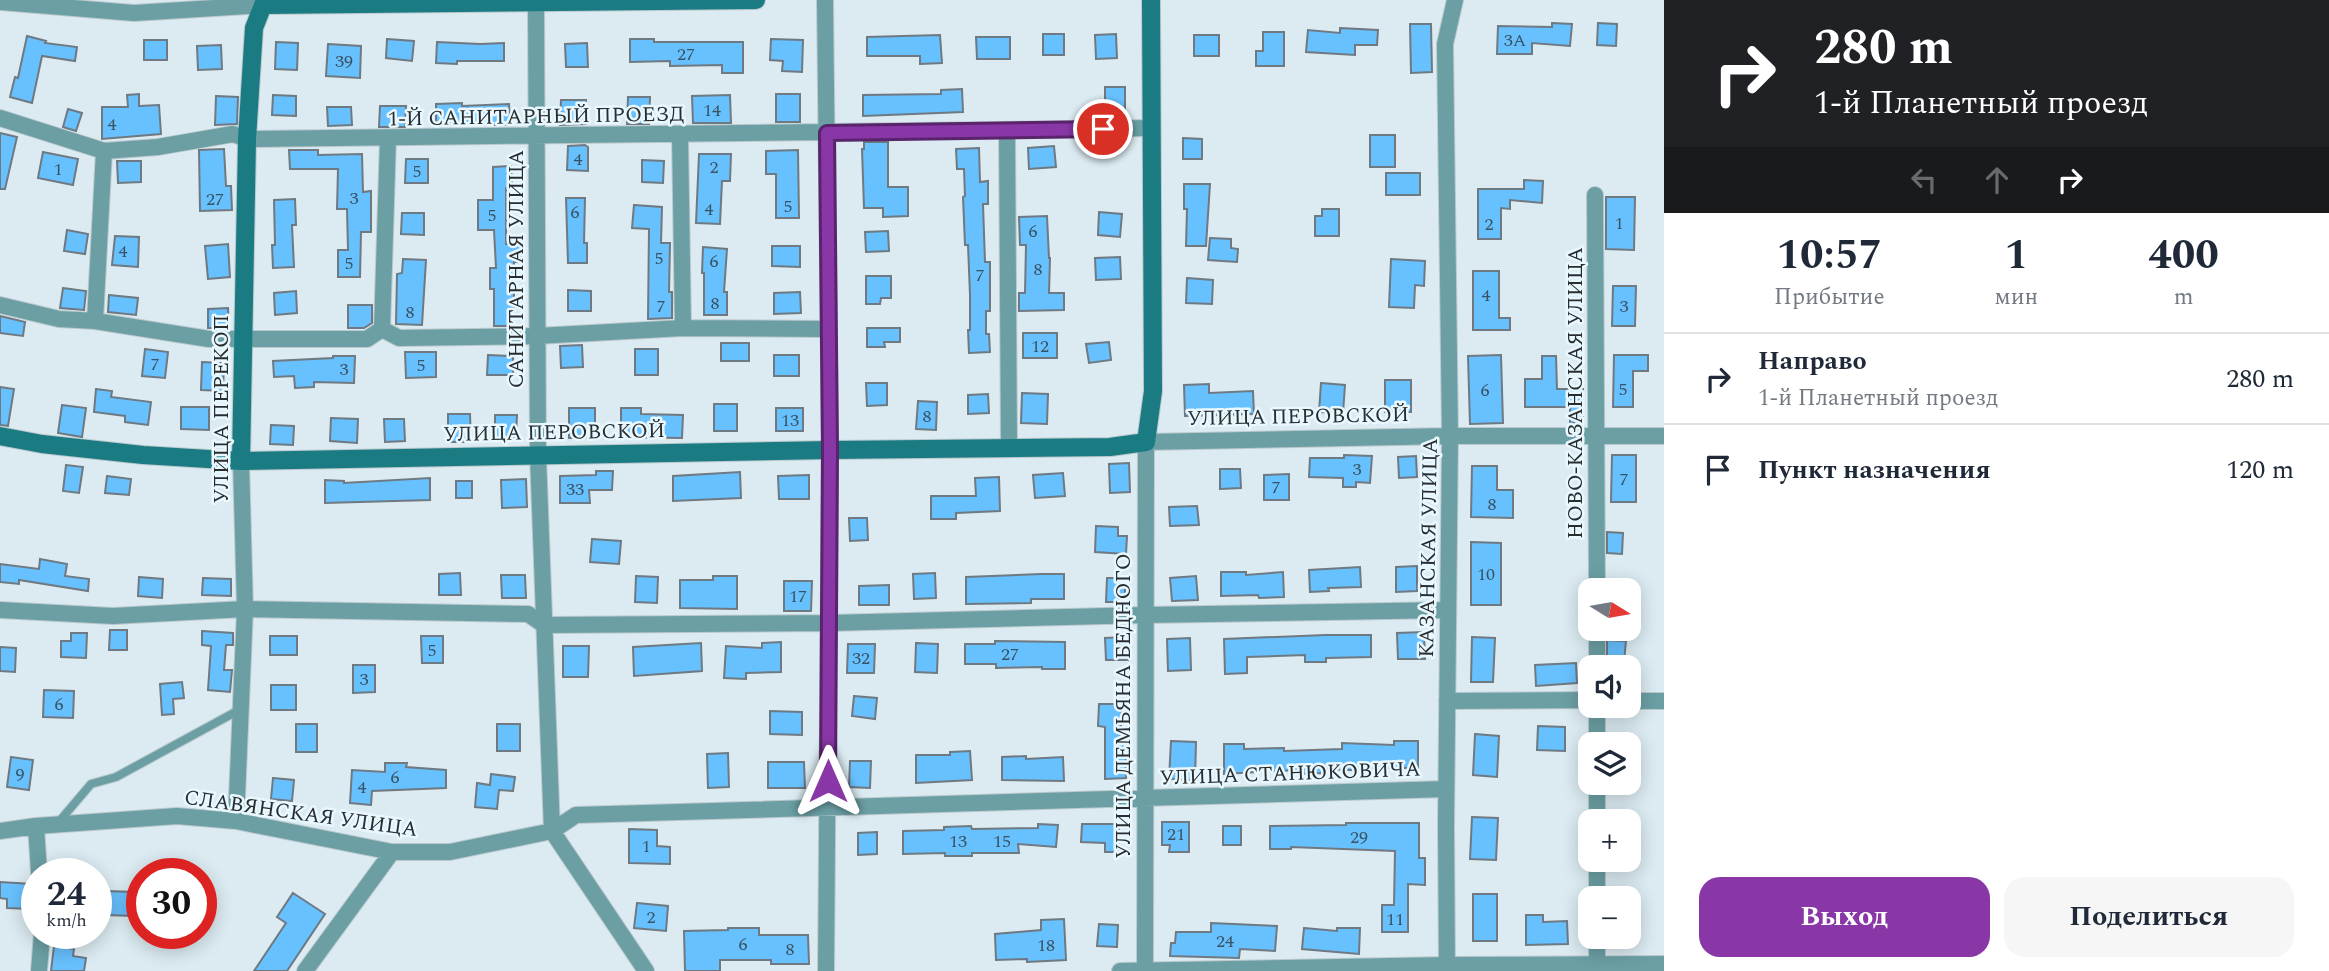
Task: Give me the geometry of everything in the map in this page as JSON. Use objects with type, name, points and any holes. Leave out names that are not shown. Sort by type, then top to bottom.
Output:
[{"type":"main road","points":[[264,2],[756,0]]},
{"type":"main road","name":"УЛИЦА ДЕМЬЯНА БЕДНОГО","points":[[1146,442],[1153,391],[1151,0]]},
{"type":"main road","name":"УЛИЦА ПЕРЕКОП","points":[[241,461],[247,139],[254,28],[264,2]]},
{"type":"main road","name":"УЛИЦА ПЕРОВСКОЙ","points":[[0,436],[42,444],[143,455],[241,461],[1110,447],[1146,442]]},
{"type":"street","points":[[825,0],[830,450],[826,971]]},
{"type":"street","name":"КАЗАНСКАЯ УЛИЦА","points":[[1447,968],[1450,436],[1445,44],[1454,0]]},
{"type":"street","name":"САНИТАРНАЯ УЛИЦА","points":[[536,1],[538,455],[552,831]]},
{"type":"street","points":[[2,5],[134,13],[264,2]]},
{"type":"street","points":[[0,118],[104,151],[95,321]]},
{"type":"street","name":"1-Й САНИТАРНЫЙ ПРОЕЗД","points":[[104,151],[158,147],[233,134],[247,139],[388,139],[1152,128]]},
{"type":"street","points":[[1006,130],[1009,448]]},
{"type":"street","points":[[681,135],[683,328]]},
{"type":"street","points":[[382,329],[388,139]]},
{"type":"street","name":"НОВО-КАЗАНСКАЯ УЛИЦА","points":[[1595,195],[1597,578]]},
{"type":"street","points":[[0,304],[59,319],[95,321],[209,339],[367,339],[382,329]]},
{"type":"street","points":[[382,329],[399,338],[537,336],[683,328],[829,330]]},
{"type":"street","name":"УЛИЦА ПЕРОВСКОЙ","points":[[1146,442],[1450,436],[1664,436]]},
{"type":"street","name":"УЛИЦА ДЕМЬЯНА БЕДНОГО","points":[[1145,971],[1146,442]]},
{"type":"street","name":"УЛИЦА ПЕРЕКОП","points":[[236,821],[245,609],[241,461]]},
{"type":"street","points":[[0,610],[113,616],[245,609],[528,614],[544,625],[829,623],[1448,610]]},
{"type":"street","points":[[1447,701],[1578,701]]},
{"type":"street","points":[[1641,701],[1663,701]]},
{"type":"street","name":"УЛИЦА СТАНЮКОВИЧА","points":[[552,831],[576,815],[1446,789]]},
{"type":"street","name":"СЛАВЯНСКАЯ УЛИЦА","points":[[0,831],[57,824],[177,816],[236,821],[392,852],[450,852],[552,831]]},
{"type":"street","points":[[36,826],[38,858]]},
{"type":"street","points":[[552,831],[646,971]]},
{"type":"street","points":[[305,971],[392,852]]},
{"type":"street","points":[[39,971],[41,949]]},
{"type":"street","points":[[1597,949],[1597,968]]},
{"type":"street","points":[[1120,971],[1597,968],[1664,964]]},
{"type":"lane","points":[[57,824],[91,784],[116,777],[241,709]]},
{"type":"building","points":[[1552,23],[1572,24],[1570,46],[1532,43],[1532,54],[1497,54],[1498,26],[1552,27]]},
{"type":"building","points":[[1598,23],[1617,24],[1616,46],[1597,45]]},
{"type":"building","points":[[1410,24],[1431,24],[1432,72],[1411,73]]},
{"type":"building","points":[[1340,28],[1378,30],[1377,45],[1355,45],[1355,55],[1306,52],[1308,30],[1340,33]]},
{"type":"building","points":[[1263,32],[1284,32],[1284,66],[1256,66],[1256,51],[1263,51]]},
{"type":"building","points":[[1043,34],[1064,34],[1064,55],[1043,55]]},
{"type":"building","points":[[1116,34],[1117,58],[1096,59],[1095,35]]},
{"type":"building","points":[[940,35],[942,63],[920,64],[920,56],[867,56],[867,37]]},
{"type":"building","points":[[1194,35],[1219,35],[1219,56],[1194,56]]},
{"type":"building","points":[[27,36],[46,41],[45,43],[77,47],[75,61],[42,56],[32,103],[10,97],[15,77],[18,78]]},
{"type":"building","points":[[976,37],[1010,37],[1010,59],[977,59]]},
{"type":"building","points":[[387,39],[414,41],[412,61],[386,58]]},
{"type":"building","points":[[630,39],[654,39],[654,42],[743,42],[743,73],[722,73],[722,65],[670,66],[670,61],[630,62]]},
{"type":"building","points":[[771,39],[803,40],[802,72],[782,71],[783,61],[770,60]]},
{"type":"building","points":[[144,40],[167,40],[167,60],[144,60]]},
{"type":"building","points":[[276,42],[298,43],[297,70],[275,69]]},
{"type":"building","points":[[437,42],[504,43],[504,61],[436,63]]},
{"type":"building","points":[[587,43],[588,67],[566,67],[565,44]]},
{"type":"building","points":[[328,44],[361,46],[360,78],[326,76]]},
{"type":"building","points":[[221,45],[222,69],[198,70],[197,46]]},
{"type":"building","points":[[1105,87],[1125,87],[1125,113],[1105,113]]},
{"type":"building","points":[[962,89],[963,112],[863,116],[863,95],[941,94],[941,90]]},
{"type":"building","points":[[139,94],[139,106],[159,105],[161,134],[102,139],[102,107],[128,107],[127,95]]},
{"type":"building","points":[[776,94],[800,94],[800,122],[776,122]]},
{"type":"building","points":[[273,95],[296,96],[296,116],[272,115]]},
{"type":"building","points":[[730,95],[731,123],[693,123],[692,96]]},
{"type":"building","points":[[216,96],[238,97],[237,124],[215,125]]},
{"type":"building","points":[[628,97],[650,97],[649,124],[627,124]]},
{"type":"building","points":[[561,100],[586,100],[586,124],[560,125]]},
{"type":"building","points":[[462,103],[462,106],[509,104],[510,125],[436,124],[436,104]]},
{"type":"building","points":[[380,106],[406,106],[405,127],[379,127]]},
{"type":"building","points":[[327,107],[351,107],[352,125],[328,126]]},
{"type":"building","points":[[68,109],[82,113],[76,131],[63,127]]},
{"type":"building","points":[[0,133],[17,137],[5,189],[0,189]]},
{"type":"building","points":[[1370,135],[1395,135],[1395,167],[1370,167]]},
{"type":"building","points":[[1183,138],[1202,139],[1202,159],[1183,159]]},
{"type":"building","points":[[864,142],[888,142],[888,187],[908,187],[908,216],[883,217],[883,208],[864,208]]},
{"type":"building","points":[[568,146],[588,147],[588,171],[567,170]]},
{"type":"building","points":[[1054,146],[1056,167],[1029,169],[1028,148]]},
{"type":"building","points":[[979,148],[980,182],[988,181],[988,204],[983,204],[985,262],[990,262],[990,311],[986,311],[986,334],[989,334],[990,352],[969,353],[970,295],[968,245],[965,245],[964,169],[957,169],[956,149]]},
{"type":"building","points":[[224,149],[226,186],[231,186],[232,210],[200,211],[199,150]]},
{"type":"building","points":[[289,150],[318,150],[318,155],[362,154],[363,192],[371,191],[371,232],[361,232],[360,277],[338,277],[338,250],[348,250],[347,209],[337,209],[338,169],[290,169]]},
{"type":"building","points":[[798,150],[799,218],[776,218],[776,174],[766,174],[766,151]]},
{"type":"building","points":[[43,152],[78,159],[73,185],[38,178]]},
{"type":"building","points":[[699,154],[731,154],[730,181],[722,181],[720,224],[696,223]]},
{"type":"building","points":[[406,159],[428,159],[428,183],[405,183]]},
{"type":"building","points":[[642,160],[664,161],[663,183],[642,182]]},
{"type":"building","points":[[117,161],[141,161],[141,182],[118,183]]},
{"type":"building","points":[[511,166],[512,188],[506,188],[506,244],[522,243],[523,262],[514,262],[514,326],[494,326],[494,289],[490,289],[490,268],[496,268],[494,230],[478,230],[478,200],[493,200],[493,167]]},
{"type":"building","points":[[1386,173],[1420,173],[1420,195],[1386,195]]},
{"type":"building","points":[[1524,180],[1543,181],[1542,203],[1510,200],[1510,209],[1501,208],[1501,239],[1478,239],[1478,189],[1524,189]]},
{"type":"building","points":[[1184,184],[1210,184],[1206,246],[1186,246],[1187,209],[1184,209]]},
{"type":"building","points":[[1606,197],[1635,197],[1634,250],[1606,249]]},
{"type":"building","points":[[566,198],[585,198],[584,243],[587,243],[587,263],[568,263]]},
{"type":"building","points":[[295,199],[296,225],[292,225],[294,267],[273,268],[274,200]]},
{"type":"building","points":[[634,205],[662,207],[661,243],[670,243],[669,292],[672,292],[672,318],[648,319],[649,229],[632,228]]},
{"type":"building","points":[[1322,209],[1339,209],[1339,236],[1315,236],[1315,216],[1322,216]]},
{"type":"building","points":[[1099,212],[1122,214],[1120,237],[1098,235]]},
{"type":"building","points":[[402,213],[424,213],[424,235],[401,234]]},
{"type":"building","points":[[1047,216],[1049,293],[1064,293],[1064,310],[1019,311],[1019,293],[1025,293],[1026,245],[1020,245],[1019,217]]},
{"type":"building","points":[[67,230],[88,234],[85,254],[64,251]]},
{"type":"building","points":[[888,231],[889,251],[866,252],[865,232]]},
{"type":"building","points":[[115,236],[139,237],[138,267],[112,265]]},
{"type":"building","points":[[1210,238],[1231,239],[1231,248],[1238,249],[1237,262],[1208,260]]},
{"type":"building","points":[[228,244],[230,277],[208,279],[205,246]]},
{"type":"building","points":[[772,246],[800,246],[800,267],[772,266]]},
{"type":"building","points":[[703,247],[727,249],[724,292],[727,292],[727,315],[704,315]]},
{"type":"building","points":[[1120,257],[1121,279],[1096,280],[1095,258]]},
{"type":"building","points":[[403,259],[426,260],[422,325],[396,324],[397,274],[402,273]]},
{"type":"building","points":[[1391,259],[1425,261],[1424,286],[1415,285],[1414,308],[1389,307]]},
{"type":"building","points":[[1473,271],[1499,271],[1499,318],[1510,318],[1510,330],[1473,330]]},
{"type":"building","points":[[866,276],[891,276],[891,298],[881,298],[880,304],[866,304]]},
{"type":"building","points":[[1187,278],[1213,280],[1212,304],[1186,303]]},
{"type":"building","points":[[1613,286],[1636,286],[1635,326],[1612,326]]},
{"type":"building","points":[[63,288],[86,291],[84,310],[60,308]]},
{"type":"building","points":[[568,290],[591,291],[591,311],[568,311]]},
{"type":"building","points":[[296,291],[297,313],[275,315],[274,293]]},
{"type":"building","points":[[800,292],[801,313],[774,314],[774,293]]},
{"type":"building","points":[[109,295],[138,298],[136,315],[108,312]]},
{"type":"building","points":[[348,305],[372,305],[372,323],[364,328],[348,328]]},
{"type":"building","points":[[228,308],[229,328],[208,328],[208,309]]},
{"type":"building","points":[[0,316],[25,322],[23,336],[0,333]]},
{"type":"building","points":[[867,328],[900,328],[900,342],[884,342],[885,347],[867,347]]},
{"type":"building","points":[[1023,333],[1057,333],[1057,358],[1023,358]]},
{"type":"building","points":[[1109,342],[1111,360],[1089,363],[1086,344]]},
{"type":"building","points":[[721,343],[749,343],[749,361],[721,361]]},
{"type":"building","points":[[582,345],[583,367],[561,368],[560,346]]},
{"type":"building","points":[[145,349],[168,352],[165,378],[142,376]]},
{"type":"building","points":[[635,349],[658,349],[658,375],[635,375]]},
{"type":"building","points":[[405,352],[436,352],[436,377],[406,378]]},
{"type":"building","points":[[488,355],[513,356],[513,375],[487,375]]},
{"type":"building","points":[[774,355],[799,355],[799,376],[774,376]]},
{"type":"building","points":[[1501,355],[1503,423],[1470,424],[1468,356]]},
{"type":"building","points":[[1614,355],[1648,355],[1648,371],[1633,371],[1633,407],[1613,407]]},
{"type":"building","points":[[355,356],[354,383],[314,382],[314,387],[295,388],[294,376],[274,377],[273,361]]},
{"type":"building","points":[[1542,356],[1556,356],[1557,389],[1583,389],[1583,423],[1570,423],[1570,407],[1525,407],[1525,379],[1542,379]]},
{"type":"building","points":[[202,362],[224,363],[223,391],[201,390]]},
{"type":"building","points":[[1385,380],[1411,380],[1411,412],[1385,412]]},
{"type":"building","points":[[866,383],[887,383],[887,405],[867,406]]},
{"type":"building","points":[[1321,383],[1345,385],[1343,413],[1319,412]]},
{"type":"building","points":[[1209,384],[1209,393],[1253,391],[1254,414],[1185,416],[1184,385]]},
{"type":"building","points":[[0,387],[14,389],[8,426],[0,425]]},
{"type":"building","points":[[96,389],[112,391],[111,397],[151,402],[148,425],[125,422],[125,416],[94,412]]},
{"type":"building","points":[[1022,393],[1048,394],[1047,424],[1021,423]]},
{"type":"building","points":[[988,394],[989,413],[968,414],[968,395]]},
{"type":"building","points":[[918,401],[937,402],[936,430],[916,429]]},
{"type":"building","points":[[714,404],[737,404],[737,431],[714,431]]},
{"type":"building","points":[[62,405],[86,408],[82,437],[58,433]]},
{"type":"building","points":[[181,407],[209,407],[209,430],[181,429]]},
{"type":"building","points":[[569,408],[595,408],[595,438],[569,438]]},
{"type":"building","points":[[621,408],[641,408],[641,414],[683,415],[682,438],[621,437]]},
{"type":"building","points":[[776,408],[803,408],[803,431],[776,431]]},
{"type":"building","points":[[448,414],[470,414],[471,442],[448,442]]},
{"type":"building","points":[[495,415],[517,415],[516,437],[495,437]]},
{"type":"building","points":[[331,418],[358,419],[357,443],[330,441]]},
{"type":"building","points":[[384,419],[404,419],[405,441],[385,442]]},
{"type":"building","points":[[271,425],[294,426],[293,445],[270,444]]},
{"type":"building","points":[[1344,455],[1372,456],[1370,483],[1356,482],[1356,487],[1343,487],[1343,478],[1309,477],[1310,458],[1344,458]]},
{"type":"building","points":[[1612,455],[1636,455],[1636,502],[1611,502]]},
{"type":"building","points":[[1416,456],[1417,477],[1399,478],[1398,457]]},
{"type":"building","points":[[1129,463],[1130,492],[1110,493],[1109,464]]},
{"type":"building","points":[[66,465],[83,467],[79,493],[63,491]]},
{"type":"building","points":[[1472,466],[1497,466],[1497,490],[1513,490],[1513,518],[1471,517]]},
{"type":"building","points":[[1220,469],[1240,469],[1241,488],[1220,489]]},
{"type":"building","points":[[596,471],[613,471],[612,490],[589,490],[590,503],[560,503],[560,476],[596,475]]},
{"type":"building","points":[[740,472],[741,498],[673,501],[673,476]]},
{"type":"building","points":[[1063,473],[1065,496],[1035,498],[1033,475]]},
{"type":"building","points":[[1289,474],[1289,500],[1264,500],[1264,475]]},
{"type":"building","points":[[809,475],[809,499],[779,499],[778,476]]},
{"type":"building","points":[[107,476],[131,479],[129,495],[105,493]]},
{"type":"building","points":[[999,477],[1000,511],[956,513],[956,519],[931,519],[931,496],[976,496],[975,478]]},
{"type":"building","points":[[430,478],[430,500],[325,503],[325,480],[344,483]]},
{"type":"building","points":[[526,479],[527,507],[502,508],[501,480]]},
{"type":"building","points":[[456,481],[472,481],[472,498],[456,498]]},
{"type":"building","points":[[1197,506],[1199,525],[1170,526],[1169,507]]},
{"type":"building","points":[[849,518],[867,518],[868,540],[850,541]]},
{"type":"building","points":[[1096,526],[1118,527],[1118,536],[1127,536],[1126,554],[1095,552]]},
{"type":"building","points":[[1607,532],[1623,533],[1622,554],[1607,553]]},
{"type":"building","points":[[592,539],[621,541],[619,564],[590,562]]},
{"type":"building","points":[[1471,542],[1501,543],[1501,605],[1471,605]]},
{"type":"building","points":[[40,559],[67,564],[65,576],[89,579],[88,591],[19,580],[19,584],[0,582],[0,564],[39,569]]},
{"type":"building","points":[[1417,566],[1417,591],[1396,592],[1396,567]]},
{"type":"building","points":[[1360,567],[1361,587],[1328,588],[1329,591],[1310,592],[1309,570]]},
{"type":"building","points":[[1221,572],[1246,572],[1246,575],[1283,572],[1284,597],[1221,596]]},
{"type":"building","points":[[460,573],[461,595],[439,595],[439,574]]},
{"type":"building","points":[[935,573],[936,598],[914,599],[913,574]]},
{"type":"building","points":[[1064,574],[1064,599],[1031,599],[1031,603],[966,604],[966,577]]},
{"type":"building","points":[[501,575],[525,575],[526,598],[502,598]]},
{"type":"building","points":[[636,576],[658,577],[657,603],[635,602]]},
{"type":"building","points":[[713,576],[737,576],[737,609],[680,608],[680,580],[713,580]]},
{"type":"building","points":[[1196,576],[1198,600],[1172,601],[1170,578]]},
{"type":"building","points":[[139,577],[163,579],[162,598],[138,596]]},
{"type":"building","points":[[203,578],[231,579],[231,596],[202,595]]},
{"type":"building","points":[[1107,578],[1125,578],[1125,602],[1106,602]]},
{"type":"building","points":[[784,581],[812,581],[811,611],[784,611]]},
{"type":"building","points":[[889,585],[889,605],[859,605],[859,586]]},
{"type":"building","points":[[110,630],[127,630],[127,650],[109,650]]},
{"type":"building","points":[[202,631],[233,633],[233,645],[226,645],[224,670],[232,670],[230,692],[208,690],[211,646],[202,645]]},
{"type":"building","points":[[1424,632],[1425,659],[1398,659],[1397,633]]},
{"type":"building","points":[[71,633],[87,633],[86,658],[61,657],[61,641],[71,641]]},
{"type":"building","points":[[1371,635],[1371,657],[1326,658],[1326,662],[1305,662],[1305,655],[1247,657],[1247,673],[1225,674],[1224,639]]},
{"type":"building","points":[[270,636],[297,636],[297,655],[270,655]]},
{"type":"building","points":[[421,636],[443,636],[443,663],[422,663]]},
{"type":"building","points":[[1127,637],[1128,660],[1106,660],[1105,638]]},
{"type":"building","points":[[1472,637],[1495,638],[1493,682],[1471,682]]},
{"type":"building","points":[[1190,638],[1191,670],[1168,671],[1167,639]]},
{"type":"building","points":[[995,641],[1065,642],[1065,669],[996,668],[996,664],[965,664],[965,644],[995,644]]},
{"type":"building","points":[[1607,641],[1626,641],[1625,655],[1607,655]]},
{"type":"building","points":[[781,642],[781,672],[746,673],[746,679],[724,678],[726,646],[762,648],[762,643]]},
{"type":"building","points":[[701,643],[702,671],[634,676],[633,647]]},
{"type":"building","points":[[916,643],[938,644],[937,673],[915,672]]},
{"type":"building","points":[[848,644],[875,644],[874,673],[847,673]]},
{"type":"building","points":[[563,646],[589,646],[588,677],[563,677]]},
{"type":"building","points":[[0,647],[16,648],[15,672],[0,671]]},
{"type":"building","points":[[1576,663],[1577,683],[1536,686],[1535,665]]},
{"type":"building","points":[[353,665],[375,665],[375,692],[353,693]]},
{"type":"building","points":[[182,682],[184,698],[173,699],[174,714],[162,715],[160,684]]},
{"type":"building","points":[[271,685],[296,685],[296,710],[271,710]]},
{"type":"building","points":[[44,690],[74,691],[73,718],[43,717]]},
{"type":"building","points":[[854,696],[877,698],[875,719],[852,716]]},
{"type":"building","points":[[1099,704],[1122,704],[1120,743],[1126,742],[1126,778],[1105,779],[1105,727],[1098,726]]},
{"type":"building","points":[[770,711],[802,712],[802,735],[770,734]]},
{"type":"building","points":[[296,724],[317,724],[317,752],[296,752]]},
{"type":"building","points":[[497,724],[520,724],[520,751],[497,751]]},
{"type":"building","points":[[1538,726],[1565,727],[1565,751],[1537,750]]},
{"type":"building","points":[[1475,734],[1499,736],[1497,777],[1473,775]]},
{"type":"building","points":[[1171,741],[1196,742],[1195,780],[1169,779]]},
{"type":"building","points":[[1394,741],[1418,741],[1418,768],[1374,768],[1374,771],[1325,769],[1325,773],[1297,774],[1297,770],[1224,774],[1224,744],[1244,744],[1244,749],[1284,748],[1284,751],[1342,749],[1342,743],[1394,745]]},
{"type":"building","points":[[970,751],[972,780],[916,783],[916,755],[950,755],[950,752]]},
{"type":"building","points":[[728,753],[729,787],[708,788],[707,754]]},
{"type":"building","points":[[1026,756],[1026,759],[1063,757],[1064,781],[1002,780],[1002,757]]},
{"type":"building","points":[[11,757],[33,760],[29,790],[7,787]]},
{"type":"building","points":[[850,761],[871,761],[870,788],[849,787]]},
{"type":"building","points":[[768,762],[804,762],[805,788],[768,788]]},
{"type":"building","points":[[385,763],[407,763],[406,767],[446,770],[446,788],[372,791],[371,805],[350,803],[352,770],[385,772]]},
{"type":"building","points":[[491,774],[515,777],[513,791],[499,790],[497,809],[475,807],[477,783],[490,785]]},
{"type":"building","points":[[273,778],[294,780],[292,801],[271,799]]},
{"type":"building","points":[[1472,817],[1498,818],[1496,860],[1470,859]]},
{"type":"building","points":[[1162,822],[1189,822],[1189,852],[1169,852],[1170,845],[1162,845]]},
{"type":"building","points":[[1419,823],[1419,858],[1425,858],[1425,885],[1408,884],[1408,932],[1382,932],[1382,905],[1394,905],[1395,851],[1291,847],[1270,849],[1270,826]]},
{"type":"building","points":[[1038,824],[1058,825],[1056,847],[1018,844],[1019,853],[972,853],[972,856],[945,856],[945,853],[903,854],[903,831],[971,826],[972,829],[1038,828]]},
{"type":"building","points":[[1082,824],[1119,824],[1118,852],[1105,852],[1105,843],[1081,842]]},
{"type":"building","points":[[1223,826],[1241,826],[1241,845],[1223,845]]},
{"type":"building","points":[[629,829],[657,830],[657,846],[670,847],[670,864],[629,863]]},
{"type":"building","points":[[877,832],[877,854],[858,855],[858,833]]},
{"type":"building","points":[[0,882],[21,883],[21,909],[7,908],[7,899],[0,898]]},
{"type":"building","points":[[112,891],[126,892],[126,916],[112,915]]},
{"type":"building","points":[[293,893],[325,914],[287,971],[254,971],[286,923],[277,917]]},
{"type":"building","points":[[1473,894],[1497,894],[1497,941],[1473,941]]},
{"type":"building","points":[[637,903],[668,906],[666,931],[634,928]]},
{"type":"building","points":[[1526,915],[1543,915],[1543,922],[1567,921],[1568,944],[1526,945]]},
{"type":"building","points":[[1064,919],[1066,960],[996,960],[995,934],[1041,930],[1041,920]]},
{"type":"building","points":[[1211,923],[1277,926],[1275,951],[1240,949],[1239,958],[1170,956],[1171,943],[1175,943],[1176,932],[1211,932]]},
{"type":"building","points":[[1099,924],[1118,925],[1117,947],[1097,946]]},
{"type":"building","points":[[759,928],[759,935],[808,935],[809,964],[771,964],[771,960],[720,960],[720,971],[685,971],[684,931]]},
{"type":"building","points":[[1304,928],[1337,931],[1337,928],[1360,928],[1359,954],[1302,949]]},
{"type":"building","points":[[54,949],[74,949],[73,956],[86,958],[84,971],[51,971]]},
{"type":"route","points":[[828,781],[830,450],[827,133],[1103,129]]}]
